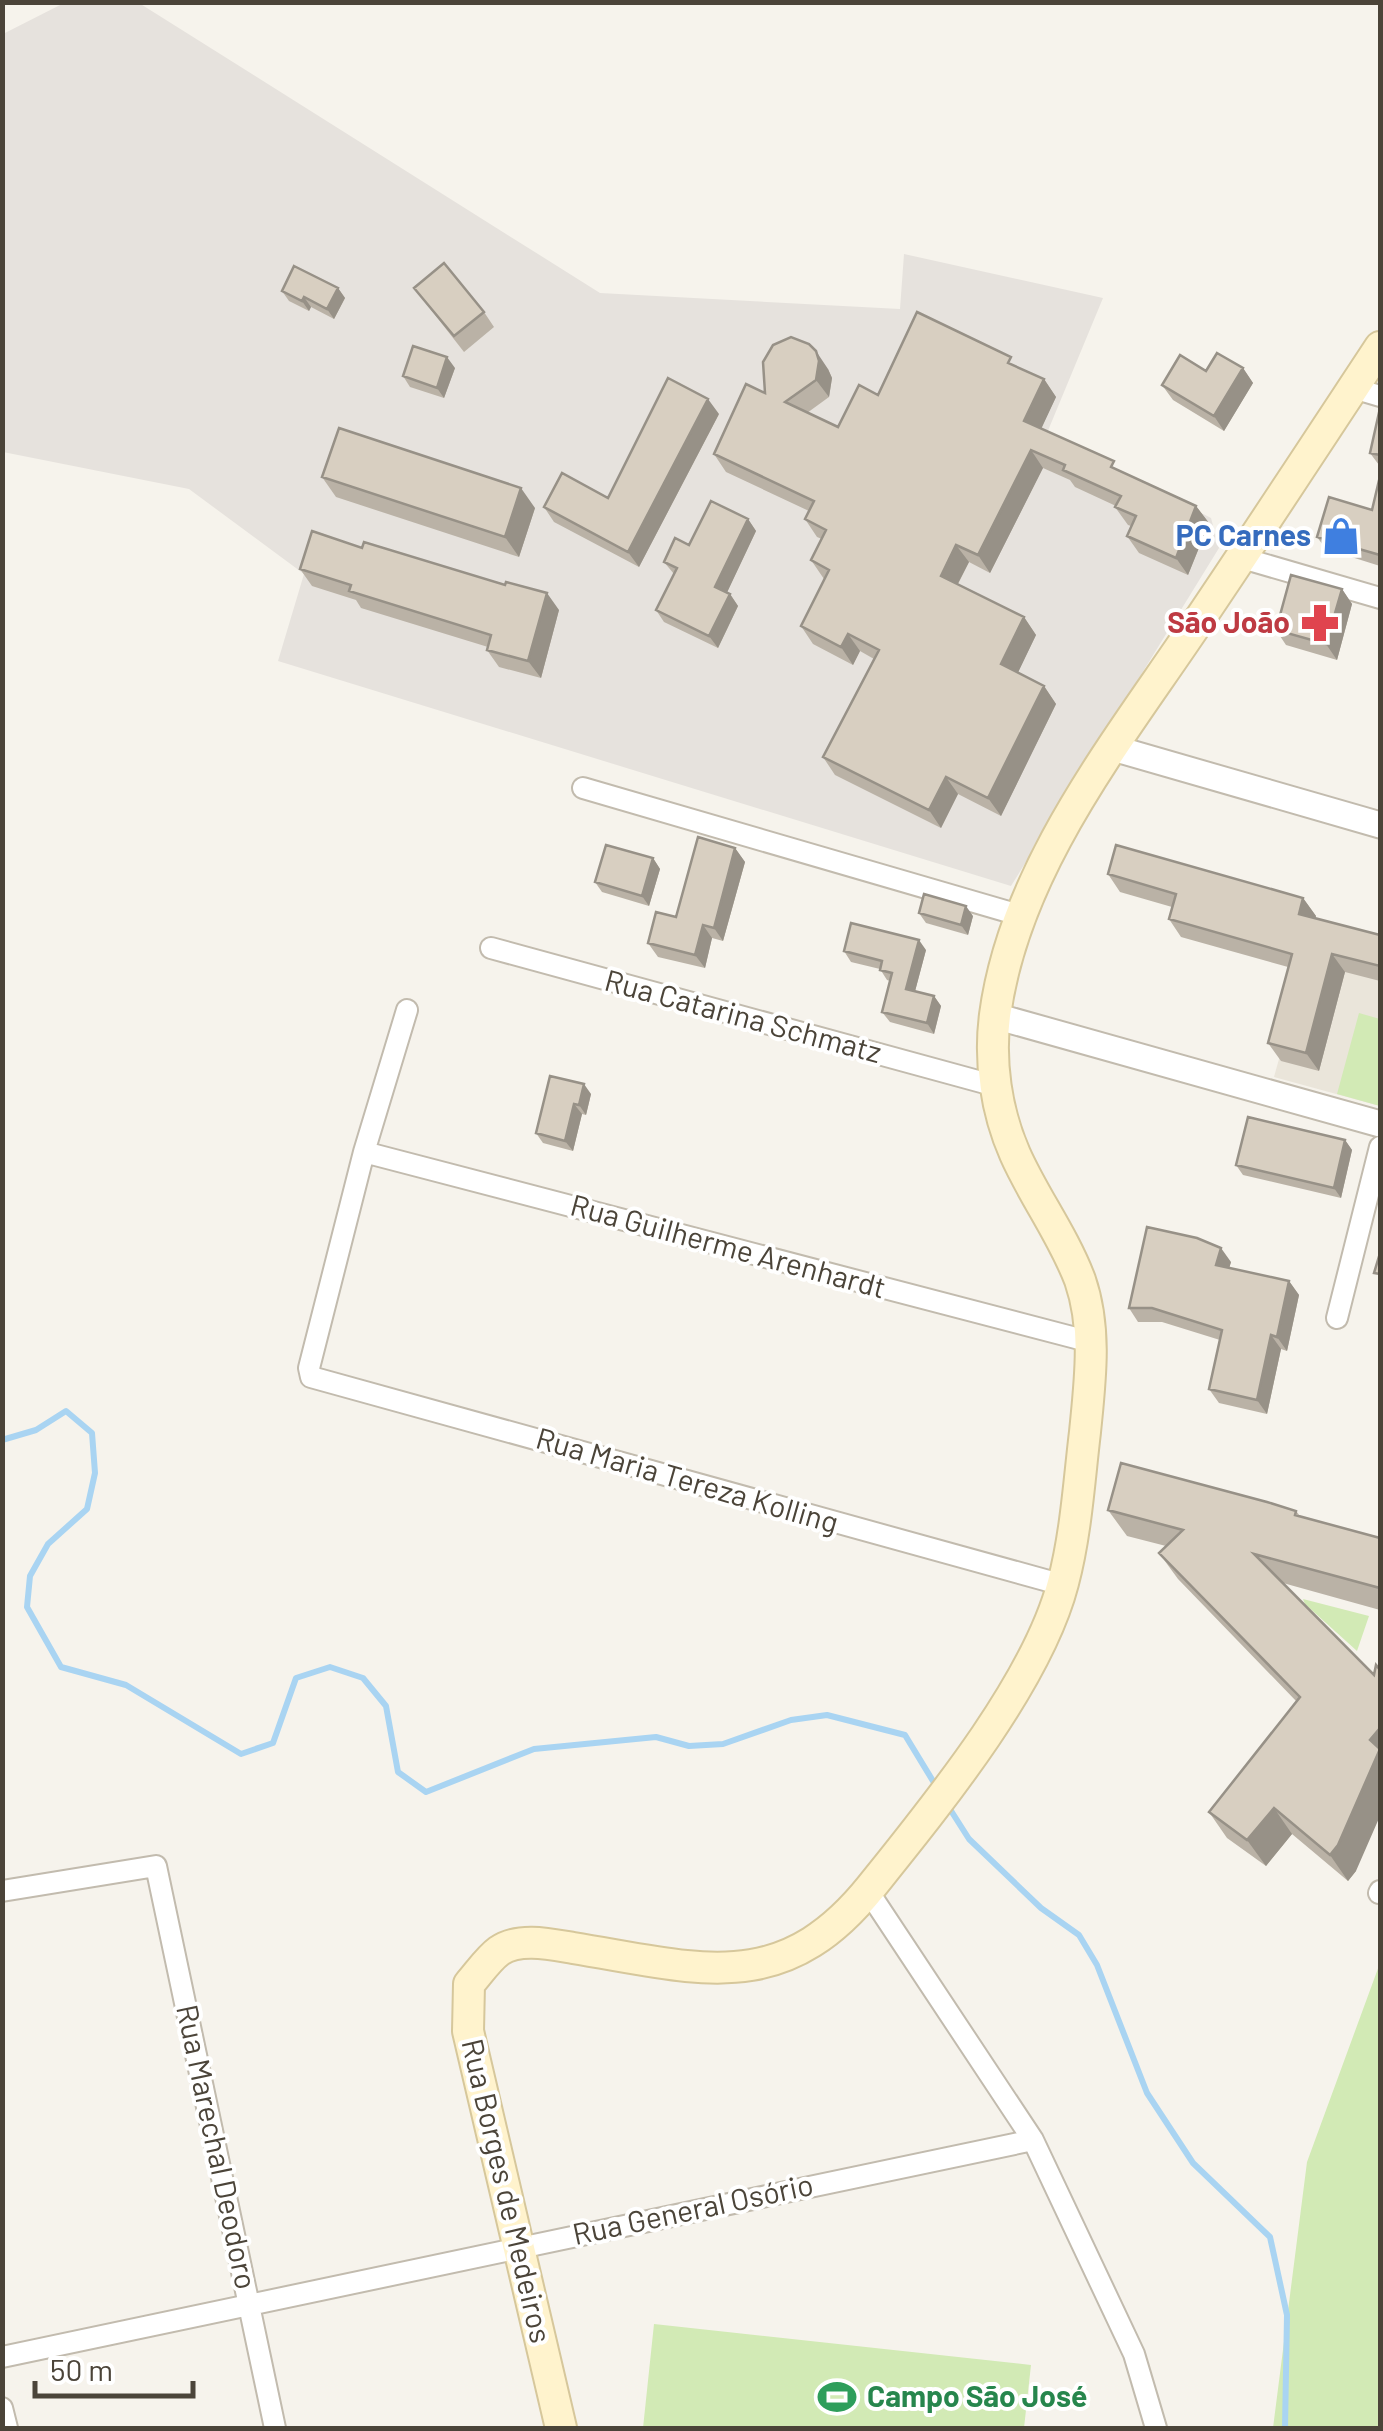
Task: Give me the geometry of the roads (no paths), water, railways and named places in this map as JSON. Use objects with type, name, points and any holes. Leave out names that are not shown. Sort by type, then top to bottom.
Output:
[{"type":"main road","name":"Rua Borges de Medeiros","points":[[561,2428],[468,2030],[469,1984],[501,1948],[536,1942],[722,1968],[760,1965],[795,1954],[818,1939],[868,1891],[1006,1706],[1050,1621],[1063,1585],[1082,1452],[1092,1342],[1081,1284],[1015,1153],[996,1086],[995,1016],[1019,915],[1042,864],[1113,748],[1242,558],[1367,392],[1380,347]]},
{"type":"street","points":[[1242,558],[1380,598]]},
{"type":"street","points":[[1113,748],[1380,825]]},
{"type":"street","points":[[583,788],[1019,915]]},
{"type":"street","name":"Rua Catarina Schmatz","points":[[491,948],[996,1086]]},
{"type":"street","points":[[364,1152],[407,1010]]},
{"type":"street","points":[[995,1016],[1380,1124]]},
{"type":"street","points":[[1337,1318],[1380,1146]]},
{"type":"street","name":"Rua Guilherme Arenhardt","points":[[364,1152],[1092,1342]]},
{"type":"street","name":"Rua Maria Tereza Kolling","points":[[364,1152],[309,1368],[311,1377],[1063,1585]]},
{"type":"street","name":"Rua Marechal Deodoro","points":[[2,1891],[156,1866],[275,2428]]},
{"type":"street","points":[[868,1891],[1033,2140],[1134,2354],[1156,2428]]},
{"type":"street","name":"Rua General Osório","points":[[2,2357],[1033,2140]]},
{"type":"street","points":[[2,2408],[7,2428]]},
{"type":"waterway","points":[[2,1440],[36,1430],[66,1411],[92,1433],[95,1473],[87,1509],[48,1544],[30,1576],[27,1607],[61,1667],[126,1685],[241,1754],[273,1743],[296,1678],[330,1667],[363,1678],[386,1706],[398,1772],[426,1792],[534,1749],[656,1737],[689,1746],[723,1744],[791,1720],[827,1715],[905,1735],[936,1786]]},
{"type":"waterway","points":[[948,1806],[969,1839],[1041,1908],[1079,1935],[1097,1965],[1147,2093],[1193,2163],[1270,2237],[1287,2315],[1285,2428]]},
{"type":"place","name":"PC Carnes","points":[[1341,536]]},
{"type":"place","name":"São João","points":[[1320,623]]},
{"type":"place","name":"Campo São José","points":[[837,2397]]}]
